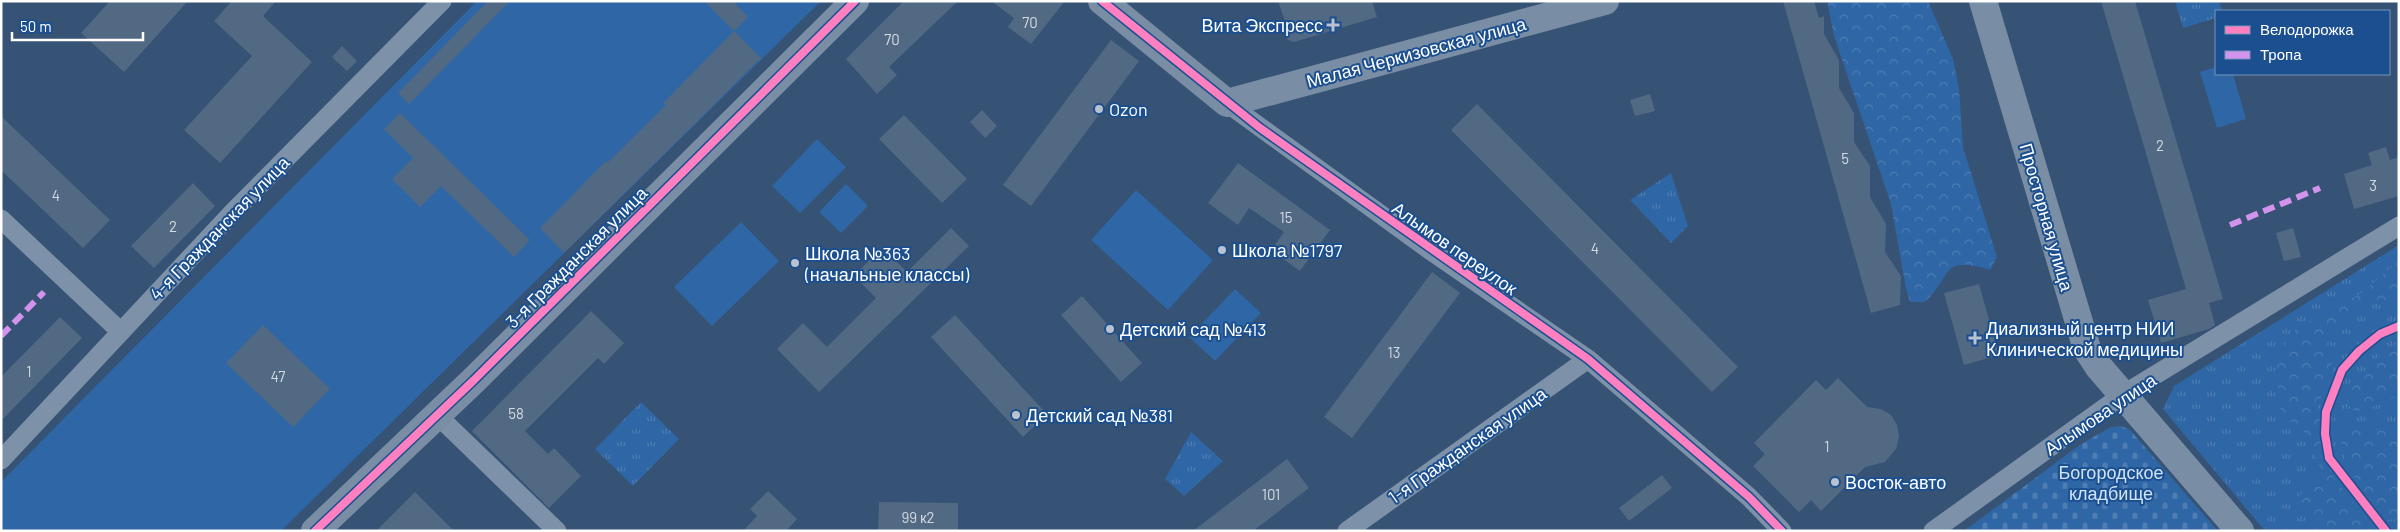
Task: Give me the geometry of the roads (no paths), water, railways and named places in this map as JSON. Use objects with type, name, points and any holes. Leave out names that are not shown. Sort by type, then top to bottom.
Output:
[{"type":"street","name":"4-я Гражданская улица","points":[[1,460],[233,212],[442,1]]},
{"type":"street","name":"3-я Гражданская улица","points":[[315,531],[437,415],[855,1]]},
{"type":"street","name":"Алымов переулок","points":[[1102,1],[1227,103],[1431,251],[1588,359],[1748,497],[1782,531]]},
{"type":"street","name":"Малая Черкизовская улица","points":[[1227,103],[1605,1]]},
{"type":"street","name":"Просторная улица","points":[[1983,1],[2087,349],[2098,366],[2240,531]]},
{"type":"street","points":[[1,219],[121,332]]},
{"type":"street","name":"Алымова улица","points":[[1933,531],[2124,394],[2399,226]]},
{"type":"street","name":"1-я Гражданская улица","points":[[1347,531],[1588,359]]},
{"type":"street","points":[[437,415],[557,531]]},
{"type":"place","name":"Вита Экспресс","points":[[1333,25]]},
{"type":"place","name":"Ozon","points":[[1099,109]]},
{"type":"place","name":"Школа №1797","points":[[1222,250]]},
{"type":"place","name":"Школа №363 (начальные классы)","points":[[795,263]]},
{"type":"place","name":"Детский сад №413","points":[[1110,329]]},
{"type":"place","name":"Диализный центр НИИ Клинической медицины","points":[[1975,338]]},
{"type":"place","name":"Детский сад №381","points":[[1016,415]]},
{"type":"place","name":"Восток-авто","points":[[1835,482]]},
{"type":"park label","name":"Богородское кладбище","points":[[2111,482]]}]
